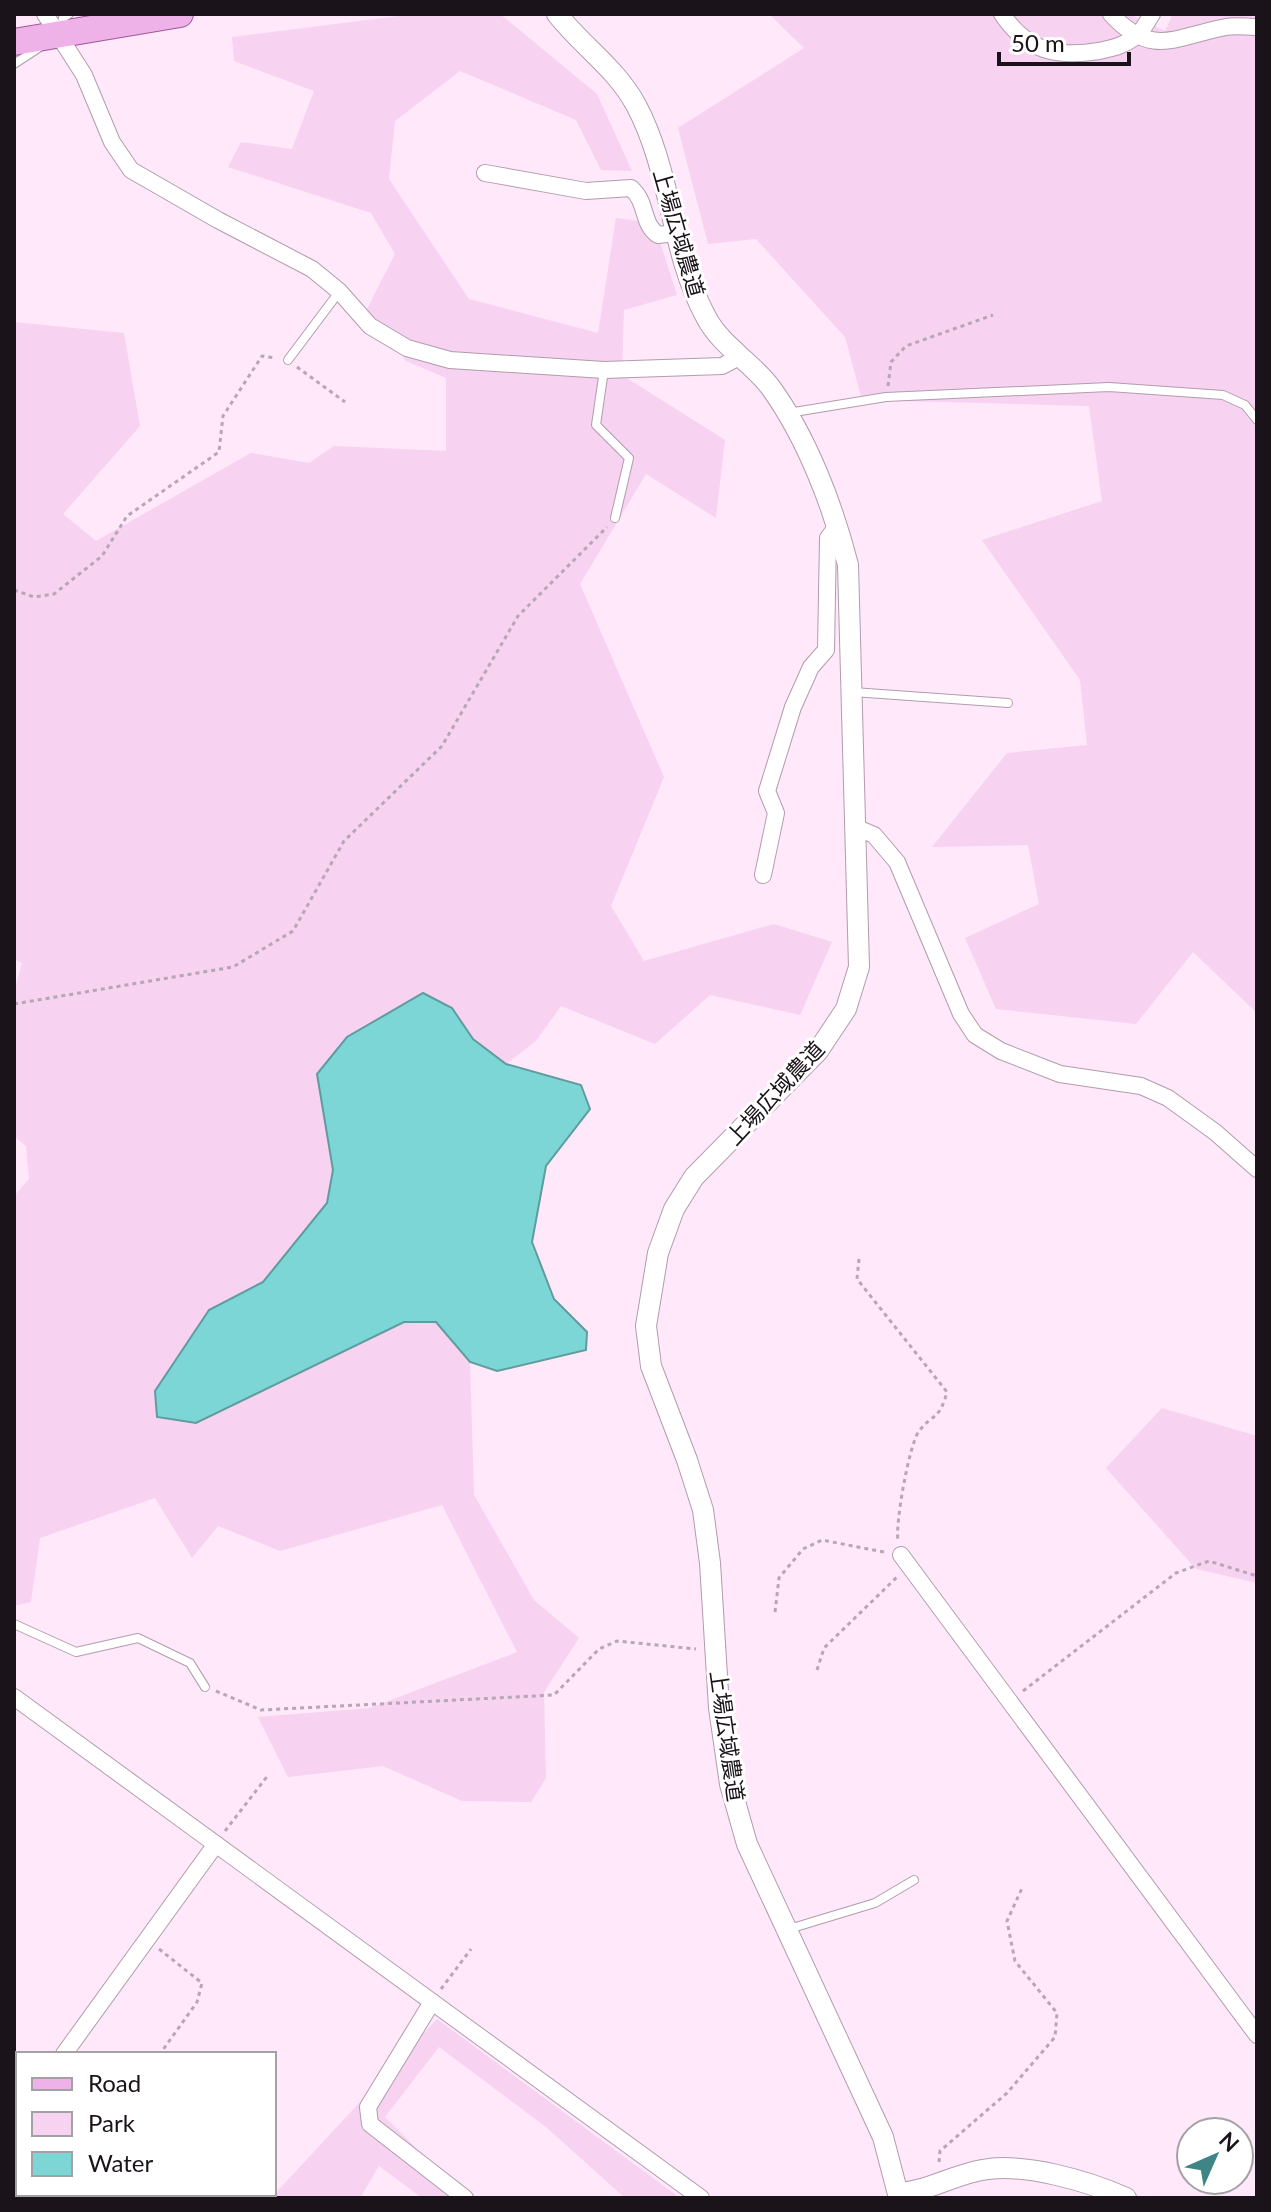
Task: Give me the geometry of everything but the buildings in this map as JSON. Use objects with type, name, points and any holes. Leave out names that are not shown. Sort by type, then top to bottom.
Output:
[{"type":"main road","points":[[14,42],[58,21],[180,14]]},
{"type":"street","name":"上場広域農道","points":[[557,14],[616,74],[636,106],[655,150],[688,281],[707,321],[769,385],[787,413],[838,525],[848,565],[859,967],[846,1009],[818,1051],[694,1177],[674,1209],[658,1253],[646,1326],[651,1366],[703,1510],[710,1563],[719,1708],[730,1784],[747,1844],[883,2137],[899,2195]]},
{"type":"street","points":[[1002,14],[1015,33],[1039,48],[1071,55],[1117,47],[1137,35],[1152,14]]},
{"type":"street","points":[[1111,14],[1137,35],[1161,42],[1180,41],[1231,26],[1257,27]]},
{"type":"street","points":[[58,21],[112,142],[131,170],[312,269],[339,291],[370,326],[407,348],[450,360],[604,370],[722,366],[739,357]]},
{"type":"street","points":[[485,173],[586,191],[631,188],[640,197],[650,229],[658,235],[676,233]]},
{"type":"street","points":[[763,875],[776,813],[767,791],[793,707],[811,667],[826,650],[828,538],[838,525]]},
{"type":"street","points":[[855,827],[874,835],[897,862],[961,1014],[975,1035],[1001,1051],[1060,1074],[1141,1086],[1168,1098],[1215,1132],[1257,1169]]},
{"type":"street","points":[[901,1555],[1257,2035]]},
{"type":"street","points":[[14,1697],[701,2198]]},
{"type":"street","points":[[65,2052],[216,1844]]},
{"type":"street","points":[[432,2002],[368,2107],[370,2124],[465,2198]]},
{"type":"street","points":[[899,2195],[979,2170],[1007,2167],[1047,2174],[1108,2190],[1126,2198]]},
{"type":"lane","points":[[14,64],[58,21]]},
{"type":"lane","points":[[288,360],[339,291]]},
{"type":"lane","points":[[604,370],[596,425],[629,458],[615,518]]},
{"type":"lane","points":[[787,413],[886,397],[1123,388],[1223,395],[1245,405],[1257,420]]},
{"type":"lane","points":[[852,692],[1008,703]]},
{"type":"lane","points":[[14,1624],[76,1652],[138,1638],[190,1663],[205,1687]]},
{"type":"lane","points":[[788,1929],[875,1903],[914,1880]]},
{"type":"path","points":[[886,397],[891,362],[906,346],[993,315]]},
{"type":"path","points":[[14,590],[34,597],[54,594],[102,556],[127,516],[219,452],[223,416],[262,356],[288,360],[345,402]]},
{"type":"path","points":[[14,1004],[233,967],[293,931],[344,841],[442,746],[518,616],[615,518]]},
{"type":"path","points":[[775,1612],[779,1578],[803,1549],[822,1540],[901,1555],[897,1535],[911,1446],[920,1430],[942,1411],[947,1392],[857,1279],[859,1259]]},
{"type":"path","points":[[1011,1701],[1176,1573],[1209,1561],[1257,1576]]},
{"type":"path","points":[[817,1670],[824,1648],[894,1578],[911,1570]]},
{"type":"path","points":[[205,1687],[261,1710],[554,1695],[599,1649],[617,1641],[716,1651]]},
{"type":"path","points":[[216,1844],[269,1774]]},
{"type":"path","points":[[935,2186],[940,2151],[1007,2093],[1055,2037],[1057,2013],[1015,1961],[1007,1921],[1023,1886]]},
{"type":"path","points":[[147,1939],[202,1983],[197,2002],[161,2052]]},
{"type":"path","points":[[432,2002],[471,1949]]},
{"type":"green space","points":[[415,14],[500,14],[597,94],[632,171],[601,170],[576,120],[460,71],[395,121],[389,179],[469,299],[598,333],[616,218],[654,223],[677,295],[624,310],[622,375],[725,440],[716,518],[646,474],[580,584],[664,777],[611,906],[644,961],[774,924],[832,942],[800,1015],[710,995],[655,1044],[561,1006],[536,1041],[506,1064],[473,1039],[452,1008],[317,1074],[333,1170],[327,1203],[263,1282],[209,1310],[196,1423],[403,1322],[436,1322],[470,1362],[474,1495],[534,1600],[579,1638],[544,1692],[546,1778],[531,1802],[462,1801],[383,1766],[288,1777],[258,1717],[370,1708],[517,1652],[442,1505],[280,1551],[218,1526],[192,1558],[155,1498],[40,1538],[31,1602],[14,1606],[14,1196],[29,1179],[26,1146],[14,1136],[14,992],[22,963],[14,959],[14,322],[124,333],[140,426],[63,514],[96,541],[251,453],[309,463],[334,446],[446,451],[446,378],[406,361],[367,309],[395,254],[371,213],[228,167],[241,142],[292,149],[314,91],[234,61],[232,37]]},
{"type":"green space","points":[[769,14],[1129,14],[1165,31],[1173,14],[1257,14],[1257,1013],[1193,952],[1136,1024],[996,1009],[965,938],[1039,904],[1028,845],[932,847],[1007,753],[1087,745],[1080,680],[982,540],[1102,501],[1089,406],[862,400],[845,337],[756,239],[708,244],[678,128],[804,48]]},
{"type":"green space","points":[[1162,1408],[1257,1436],[1257,1583],[1196,1569],[1106,1468]]},
{"type":"green space","points":[[437,2019],[680,2198],[625,2198],[546,2127],[439,2047],[385,2117],[466,2198],[422,2198],[379,2166],[360,2198],[271,2198]]},
{"type":"water","points":[[423,993],[452,1008],[473,1039],[506,1064],[581,1085],[590,1109],[546,1166],[532,1242],[554,1299],[587,1332],[586,1350],[497,1371],[470,1362],[436,1322],[404,1322],[196,1423],[157,1417],[155,1391],[209,1310],[263,1282],[327,1203],[333,1170],[317,1074],[347,1037]]}]
